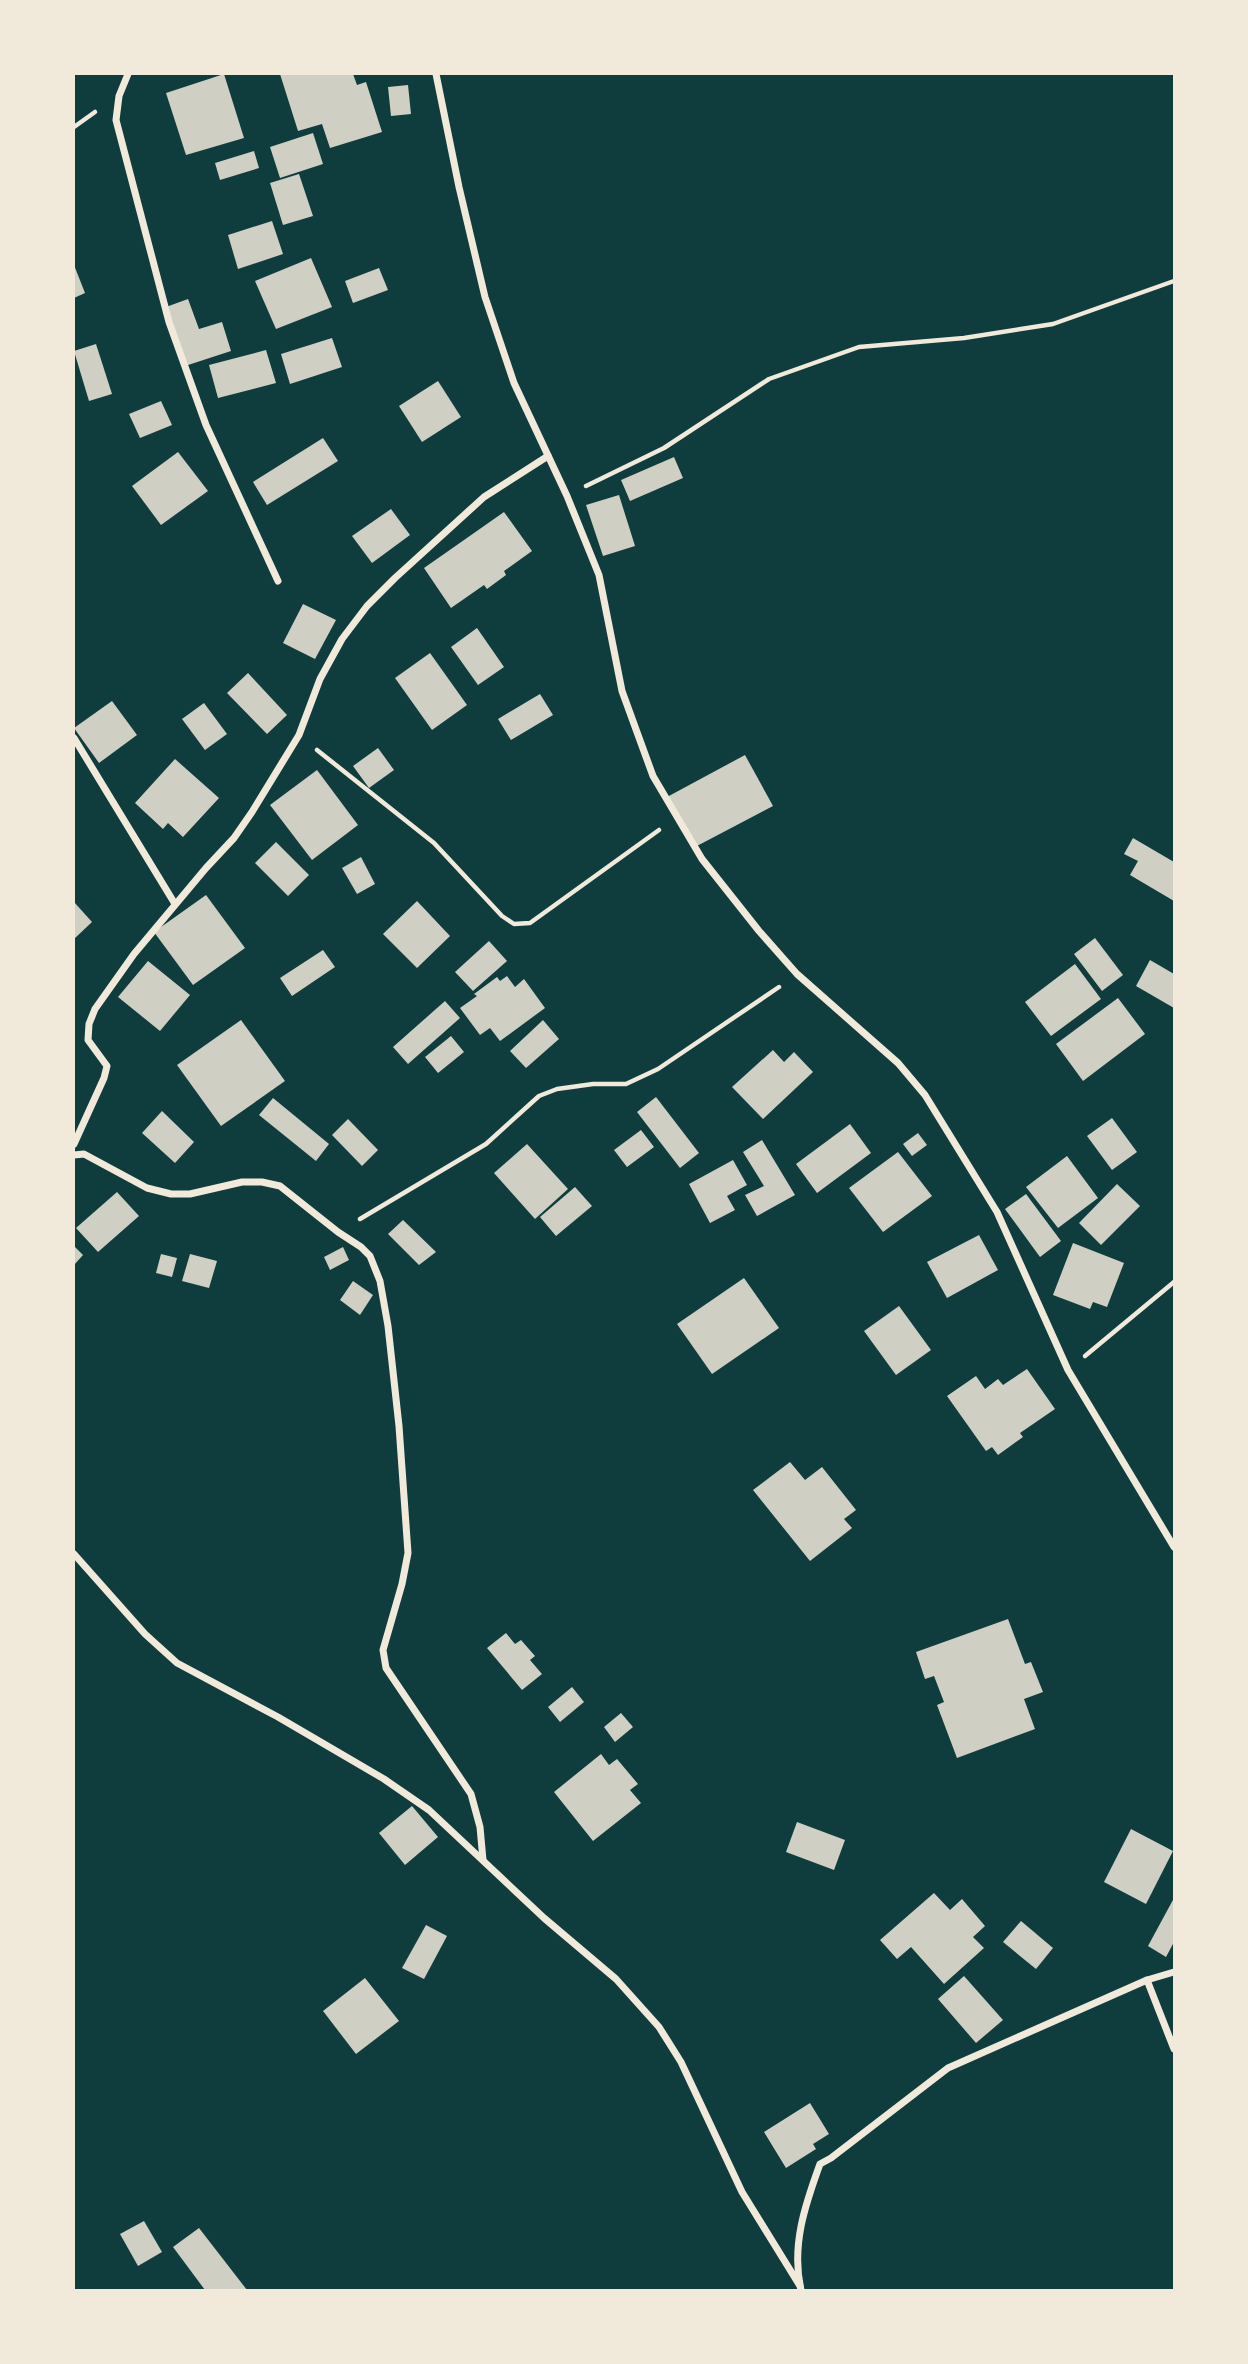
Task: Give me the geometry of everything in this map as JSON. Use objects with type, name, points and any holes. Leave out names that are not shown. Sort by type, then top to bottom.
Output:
[{"type":"street","points":[[128,74],[119,96],[116,120],[169,322],[206,425],[278,581]]},
{"type":"street","points":[[436,74],[485,297],[514,383],[599,575],[622,691],[653,776],[702,859],[797,975],[898,1063],[925,1095],[997,1212],[1068,1370],[1174,1547]]},
{"type":"street","points":[[74,1144],[107,1066],[88,1040],[87,1033],[92,1016],[134,954],[234,838],[299,735],[320,679],[342,639],[367,606],[395,578],[484,497],[548,456]]},
{"type":"street","points":[[74,738],[175,904]]},
{"type":"street","points":[[74,1156],[83,1154],[147,1188],[171,1194],[190,1194],[242,1182],[280,1186],[370,1256],[380,1281],[398,1413],[408,1553],[383,1650],[386,1668],[471,1794],[480,1827],[483,1860]]},
{"type":"street","points":[[74,1554],[145,1634],[177,1663],[278,1717],[384,1779],[429,1810],[544,1918],[616,1979],[659,2027],[681,2062],[742,2192],[800,2288]]},
{"type":"street","points":[[800,2288],[796,2255],[802,2216],[820,2164],[948,2068],[1147,1980],[1174,1972]]},
{"type":"street","points":[[1147,1980],[1174,2049]]},
{"type":"path","points":[[566,496],[664,448],[769,379],[859,347],[964,338],[1053,324],[1174,281]]},
{"type":"path","points":[[299,735],[434,843],[502,916],[514,924],[530,923],[677,817]]},
{"type":"path","points":[[338,1232],[486,1144],[539,1096],[557,1089],[593,1084],[626,1084],[658,1069],[797,975]]},
{"type":"path","points":[[1068,1370],[1174,1282]]},
{"type":"building","points":[[224,74],[244,138],[186,155],[166,93]]},
{"type":"building","points":[[280,74],[353,74],[357,85],[366,82],[382,132],[330,148],[322,124],[298,131]]},
{"type":"building","points":[[408,85],[411,114],[391,116],[388,87]]},
{"type":"building","points":[[313,133],[323,164],[280,178],[270,147]]},
{"type":"building","points":[[254,151],[259,168],[220,180],[215,163]]},
{"type":"building","points":[[299,174],[313,216],[283,225],[270,183]]},
{"type":"building","points":[[272,221],[283,254],[238,269],[228,235]]},
{"type":"building","points":[[311,258],[332,307],[276,329],[255,281]]},
{"type":"building","points":[[74,265],[85,293],[74,298]]},
{"type":"building","points":[[379,268],[388,290],[353,303],[345,281]]},
{"type":"building","points":[[188,299],[199,329],[222,322],[231,351],[185,366],[166,307]]},
{"type":"building","points":[[332,338],[342,367],[290,384],[281,354]]},
{"type":"building","points":[[96,344],[112,394],[89,401],[74,351]]},
{"type":"building","points":[[266,350],[276,383],[218,398],[209,365]]},
{"type":"building","points":[[438,381],[461,417],[422,442],[399,406]]},
{"type":"building","points":[[161,401],[172,425],[140,438],[129,414]]},
{"type":"building","points":[[323,438],[338,461],[267,505],[253,482]]},
{"type":"building","points":[[178,452],[208,491],[161,525],[132,486]]},
{"type":"building","points":[[674,457],[683,478],[630,501],[621,480]]},
{"type":"building","points":[[619,495],[635,546],[603,556],[586,505]]},
{"type":"building","points":[[391,509],[410,535],[372,563],[352,536]]},
{"type":"building","points":[[504,512],[532,551],[504,571],[506,575],[487,589],[484,585],[451,608],[424,568]]},
{"type":"building","points":[[303,604],[336,620],[315,659],[283,643]]},
{"type":"building","points":[[477,628],[504,667],[478,685],[451,647]]},
{"type":"building","points":[[430,653],[467,705],[432,730],[395,678]]},
{"type":"building","points":[[248,673],[287,715],[267,734],[227,693]]},
{"type":"building","points":[[540,694],[553,715],[511,740],[498,719]]},
{"type":"building","points":[[112,701],[137,735],[99,763],[74,728]]},
{"type":"building","points":[[204,703],[227,734],[205,750],[182,719]]},
{"type":"building","points":[[378,748],[394,770],[369,788],[353,766]]},
{"type":"building","points":[[745,755],[773,806],[695,847],[667,797]]},
{"type":"building","points":[[175,759],[219,798],[183,837],[168,823],[163,829],[135,803]]},
{"type":"building","points":[[317,770],[358,825],[312,860],[270,805]]},
{"type":"building","points":[[1133,838],[1174,862],[1174,901],[1130,875],[1138,861],[1124,854]]},
{"type":"building","points":[[276,842],[309,875],[288,896],[255,863]]},
{"type":"building","points":[[361,857],[375,884],[357,894],[342,868]]},
{"type":"building","points":[[206,895],[245,948],[193,985],[154,932]]},
{"type":"building","points":[[417,901],[450,936],[417,968],[383,934]]},
{"type":"building","points":[[74,902],[92,922],[74,939]]},
{"type":"building","points":[[1095,938],[1123,975],[1102,991],[1074,954]]},
{"type":"building","points":[[489,941],[507,961],[473,991],[455,972]]},
{"type":"building","points":[[323,950],[335,967],[292,996],[280,978]]},
{"type":"building","points":[[1150,960],[1174,974],[1174,1008],[1136,986]]},
{"type":"building","points":[[148,961],[190,995],[160,1031],[118,997]]},
{"type":"building","points":[[1075,964],[1101,999],[1051,1036],[1025,1002]]},
{"type":"building","points":[[507,976],[515,987],[524,979],[545,1008],[500,1041],[490,1028],[480,1035],[460,1008],[497,977],[500,981]]},
{"type":"building","points":[[1118,998],[1145,1034],[1083,1081],[1056,1044]]},
{"type":"building","points":[[445,1001],[460,1018],[408,1064],[393,1047]]},
{"type":"building","points":[[241,1020],[285,1081],[221,1126],[177,1065]]},
{"type":"building","points":[[543,1020],[559,1039],[526,1068],[510,1051]]},
{"type":"building","points":[[451,1036],[464,1052],[438,1073],[425,1057]]},
{"type":"building","points":[[773,1050],[784,1062],[794,1052],[813,1072],[763,1119],[732,1087]]},
{"type":"building","points":[[656,1097],[699,1153],[680,1168],[637,1112]]},
{"type":"building","points":[[273,1098],[329,1144],[316,1161],[259,1115]]},
{"type":"building","points":[[162,1111],[194,1142],[175,1163],[142,1133]]},
{"type":"building","points":[[1112,1118],[1137,1152],[1112,1170],[1087,1136]]},
{"type":"building","points":[[348,1119],[378,1150],[362,1166],[332,1135]]},
{"type":"building","points":[[850,1124],[871,1153],[817,1193],[796,1164]]},
{"type":"building","points":[[641,1130],[654,1147],[627,1167],[614,1150]]},
{"type":"building","points":[[918,1133],[927,1145],[912,1156],[903,1144]]},
{"type":"building","points":[[762,1140],[795,1195],[757,1216],[745,1195],[764,1186],[743,1152]]},
{"type":"building","points":[[527,1144],[568,1189],[535,1219],[494,1173]]},
{"type":"building","points":[[898,1152],[932,1196],[883,1232],[849,1188]]},
{"type":"building","points":[[1067,1156],[1098,1198],[1058,1228],[1026,1187]]},
{"type":"building","points":[[733,1160],[747,1185],[727,1196],[735,1210],[710,1223],[689,1184]]},
{"type":"building","points":[[1117,1184],[1140,1206],[1101,1245],[1079,1223]]},
{"type":"building","points":[[575,1187],[592,1206],[556,1236],[540,1217]]},
{"type":"building","points":[[117,1192],[139,1216],[98,1252],[76,1228]]},
{"type":"building","points":[[1026,1194],[1061,1241],[1040,1257],[1005,1209]]},
{"type":"building","points":[[403,1220],[436,1252],[419,1265],[388,1234]]},
{"type":"building","points":[[979,1235],[998,1270],[947,1298],[927,1262]]},
{"type":"building","points":[[1073,1243],[1124,1263],[1107,1307],[1093,1302],[1090,1309],[1053,1295]]},
{"type":"building","points":[[74,1246],[83,1255],[74,1265]]},
{"type":"building","points":[[343,1247],[349,1260],[330,1270],[324,1257]]},
{"type":"building","points":[[161,1254],[177,1258],[172,1277],[156,1273]]},
{"type":"building","points":[[190,1254],[217,1261],[209,1288],[182,1281]]},
{"type":"building","points":[[744,1278],[779,1328],[712,1374],[677,1324]]},
{"type":"building","points":[[353,1281],[373,1295],[360,1315],[340,1300]]},
{"type":"building","points":[[899,1306],[931,1350],[896,1375],[864,1331]]},
{"type":"building","points":[[1027,1369],[1055,1409],[1020,1433],[1023,1437],[998,1455],[992,1447],[986,1451],[947,1396],[976,1376],[985,1389],[998,1379],[1003,1385]]},
{"type":"building","points":[[790,1462],[805,1480],[822,1467],[856,1510],[844,1519],[852,1528],[810,1561],[753,1490]]},
{"type":"building","points":[[1008,1619],[1025,1664],[1031,1662],[1043,1692],[1024,1699],[1035,1729],[957,1758],[937,1705],[944,1702],[934,1676],[925,1679],[916,1652]]},
{"type":"building","points":[[506,1633],[515,1644],[521,1640],[535,1656],[530,1660],[542,1674],[522,1690],[487,1648]]},
{"type":"building","points":[[572,1687],[584,1702],[560,1722],[548,1707]]},
{"type":"building","points":[[621,1713],[633,1727],[615,1742],[604,1727]]},
{"type":"building","points":[[601,1754],[609,1765],[617,1759],[638,1784],[630,1790],[641,1803],[593,1841],[554,1792]]},
{"type":"building","points":[[412,1806],[438,1837],[405,1865],[379,1833]]},
{"type":"building","points":[[797,1822],[845,1840],[834,1870],[786,1852]]},
{"type":"building","points":[[1131,1829],[1173,1851],[1146,1904],[1104,1882]]},
{"type":"building","points":[[934,1893],[950,1910],[962,1899],[985,1926],[973,1937],[984,1948],[944,1984],[911,1947],[897,1959],[880,1940]]},
{"type":"building","points":[[1174,1898],[1174,1942],[1166,1957],[1148,1946]]},
{"type":"building","points":[[1021,1921],[1053,1948],[1036,1969],[1003,1942]]},
{"type":"building","points":[[426,1925],[447,1936],[424,1979],[402,1968]]},
{"type":"building","points":[[964,1976],[1003,2020],[976,2043],[938,1999]]},
{"type":"building","points":[[365,1978],[399,2021],[356,2054],[323,2011]]},
{"type":"building","points":[[810,2103],[829,2134],[813,2144],[816,2149],[786,2168],[764,2132]]},
{"type":"building","points":[[144,2221],[162,2252],[138,2266],[120,2234]]},
{"type":"building","points":[[199,2228],[247,2290],[205,2290],[173,2247]]}]
